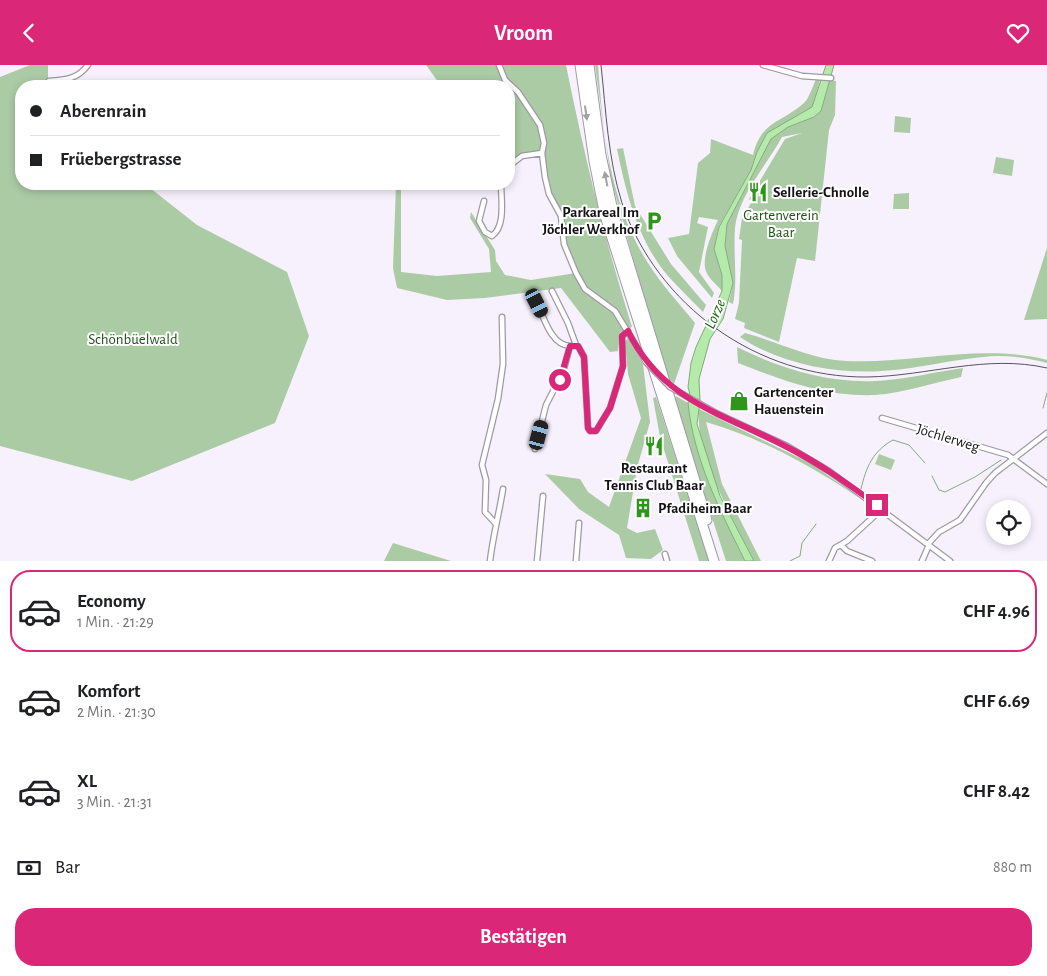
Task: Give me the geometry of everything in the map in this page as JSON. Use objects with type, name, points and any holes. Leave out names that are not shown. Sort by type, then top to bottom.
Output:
[{"type":"highway","points":[[580,65],[594,161],[607,221],[714,561]]},
{"type":"highway","points":[[589,65],[604,171],[616,226],[720,561]]},
{"type":"street","points":[[57,80],[74,78],[82,73],[88,65]]},
{"type":"street","points":[[499,65],[505,80]]},
{"type":"street","points":[[763,65],[802,76],[831,78]]},
{"type":"street","points":[[515,89],[540,125],[544,143],[542,153],[549,194],[561,216],[564,243],[576,273],[586,289],[615,311],[646,362],[680,394],[802,455],[833,474],[950,561]]},
{"type":"street","points":[[515,161],[522,156],[542,153]]},
{"type":"street","points":[[484,201],[479,221],[485,232],[492,236],[495,234],[501,217],[501,190]]},
{"type":"street","points":[[552,291],[568,323],[576,345],[584,357],[588,428],[593,432],[596,431],[610,408],[623,366],[622,336],[628,331]]},
{"type":"street","points":[[537,303],[554,337],[559,342],[570,346],[576,345]]},
{"type":"street","points":[[496,523],[485,513],[486,480],[482,465],[498,399],[503,365],[502,317]]},
{"type":"street","points":[[535,449],[546,405],[563,372],[570,346]]},
{"type":"street","name":"Jöchlerweg","points":[[882,418],[1000,453],[1014,460],[1047,484]]},
{"type":"street","points":[[922,561],[929,544],[939,532],[960,520],[986,483],[1047,433]]},
{"type":"street","points":[[490,561],[503,489]]},
{"type":"street","points":[[537,561],[543,497]]},
{"type":"street","points":[[828,561],[832,551],[882,509]]},
{"type":"street","points":[[576,561],[579,523]]},
{"type":"street","points":[[841,545],[847,551],[872,561]]},
{"type":"street","points":[[665,555],[667,561]]},
{"type":"green space","name":"Schönbüelwald","points":[[30,65],[48,65],[48,80],[15,80],[15,190],[153,190],[197,225],[287,272],[309,336],[275,423],[132,481],[0,446],[0,77]]},
{"type":"green space","points":[[426,65],[566,65],[596,197],[632,327],[620,332],[618,351],[610,352],[561,288],[485,298],[447,300],[397,288],[393,268],[396,190],[401,190],[401,272],[437,276],[491,272],[489,249],[470,218],[471,212],[495,250],[496,261],[505,275],[531,280],[576,273],[564,244],[561,216],[552,200],[542,153],[528,153],[515,161],[515,80],[437,80]]},
{"type":"green space","points":[[595,65],[598,65],[606,142],[617,192],[625,217],[635,240],[653,271],[695,323],[674,384],[666,377],[611,179]]},
{"type":"green space","points":[[816,79],[820,80],[813,107],[767,133],[757,152],[751,170],[719,226],[714,249],[722,275],[722,291],[709,277],[705,268],[707,250],[718,220],[699,217],[697,223],[708,227],[699,272],[714,293],[712,298],[677,256],[668,238],[689,234],[698,163],[710,153],[711,139],[753,155],[761,135],[773,124],[804,103]]},
{"type":"green space","name":"Gartenverein Baar","points":[[829,81],[836,81],[835,115],[829,130],[815,261],[797,258],[779,342],[744,328],[745,323],[735,319],[739,303],[742,240],[739,239],[743,211],[746,212],[752,201],[749,199],[785,139],[802,133],[782,137],[747,193],[737,216],[733,304],[729,302],[733,283],[725,246],[727,224],[771,139],[788,127],[814,117],[821,111]]},
{"type":"green space","points":[[895,116],[911,118],[910,133],[894,132]]},
{"type":"green space","points":[[623,148],[635,206],[671,264],[706,305],[703,312],[668,276],[649,248],[641,232],[629,199],[617,149]]},
{"type":"green space","points":[[996,157],[1014,160],[1012,176],[993,173]]},
{"type":"green space","points":[[909,193],[909,209],[893,209],[894,194]]},
{"type":"green space","points":[[1047,248],[1047,319],[1024,320]]},
{"type":"green space","points":[[745,333],[807,354],[833,360],[897,360],[997,353],[1047,360],[1047,363],[1015,357],[991,356],[895,370],[845,371],[808,365],[772,354],[740,337]]},
{"type":"green space","points":[[628,339],[643,364],[650,422],[637,468],[627,528],[637,533],[655,529],[663,550],[651,559],[626,558],[619,535],[579,509],[545,474],[580,479],[588,492],[609,507],[641,418],[628,374],[625,341]]},
{"type":"green space","points":[[737,347],[786,368],[821,377],[857,381],[908,378],[963,368],[961,377],[896,392],[857,395],[805,386],[738,363]]},
{"type":"green space","points":[[676,396],[688,403],[696,445],[709,485],[745,561],[726,561],[674,400]]},
{"type":"green space","points":[[656,397],[709,561],[699,561],[660,437],[653,398]]},
{"type":"green space","points":[[699,409],[814,465],[859,498],[786,454],[747,436],[706,422],[722,484],[761,561],[754,561],[727,508],[709,466],[699,426]]},
{"type":"green space","points":[[879,454],[895,460],[891,470],[875,464]]},
{"type":"green space","points":[[393,543],[451,561],[384,561]]},
{"type":"water","name":"Lorze","points":[[826,65],[834,65],[821,111],[814,117],[788,127],[771,139],[727,224],[725,246],[733,283],[723,319],[710,339],[699,379],[700,401],[697,424],[720,496],[754,561],[745,561],[709,485],[696,445],[688,403],[691,363],[696,347],[722,291],[722,275],[714,249],[719,227],[751,170],[757,152],[767,133],[812,107]]},
{"type":"waterway","points":[[1043,408],[1047,393]]},
{"type":"waterway","points":[[861,489],[871,460],[880,449],[893,440],[909,445],[925,463]]},
{"type":"waterway","points":[[932,476],[939,490],[945,492],[975,477],[1001,460]]},
{"type":"waterway","points":[[790,561],[800,556],[802,543],[816,524]]},
{"type":"railway","points":[[601,65],[608,135],[617,186],[622,203],[638,240],[660,274],[686,304],[717,329],[751,350],[788,365],[827,374],[867,377],[890,376],[979,364],[1002,363],[1047,368]]},
{"type":"place","name":"Sellerie-Chnolle","points":[[758,192]]},
{"type":"place","name":"Parkareal Im Jöchler Werkhof","points":[[654,221]]},
{"type":"place","name":"Gartencenter Hauenstein","points":[[739,401]]},
{"type":"place","name":"Restaurant Tennis Club Baar","points":[[654,446]]},
{"type":"place","name":"Pfadiheim Baar","points":[[643,508]]},
{"type":"route","points":[[560,380],[568,349],[570,346],[578,346],[584,357],[588,428],[590,431],[596,431],[610,408],[623,366],[624,357],[621,339],[625,331],[628,331],[646,362],[670,387],[680,394],[787,446],[829,471],[877,505]]}]
